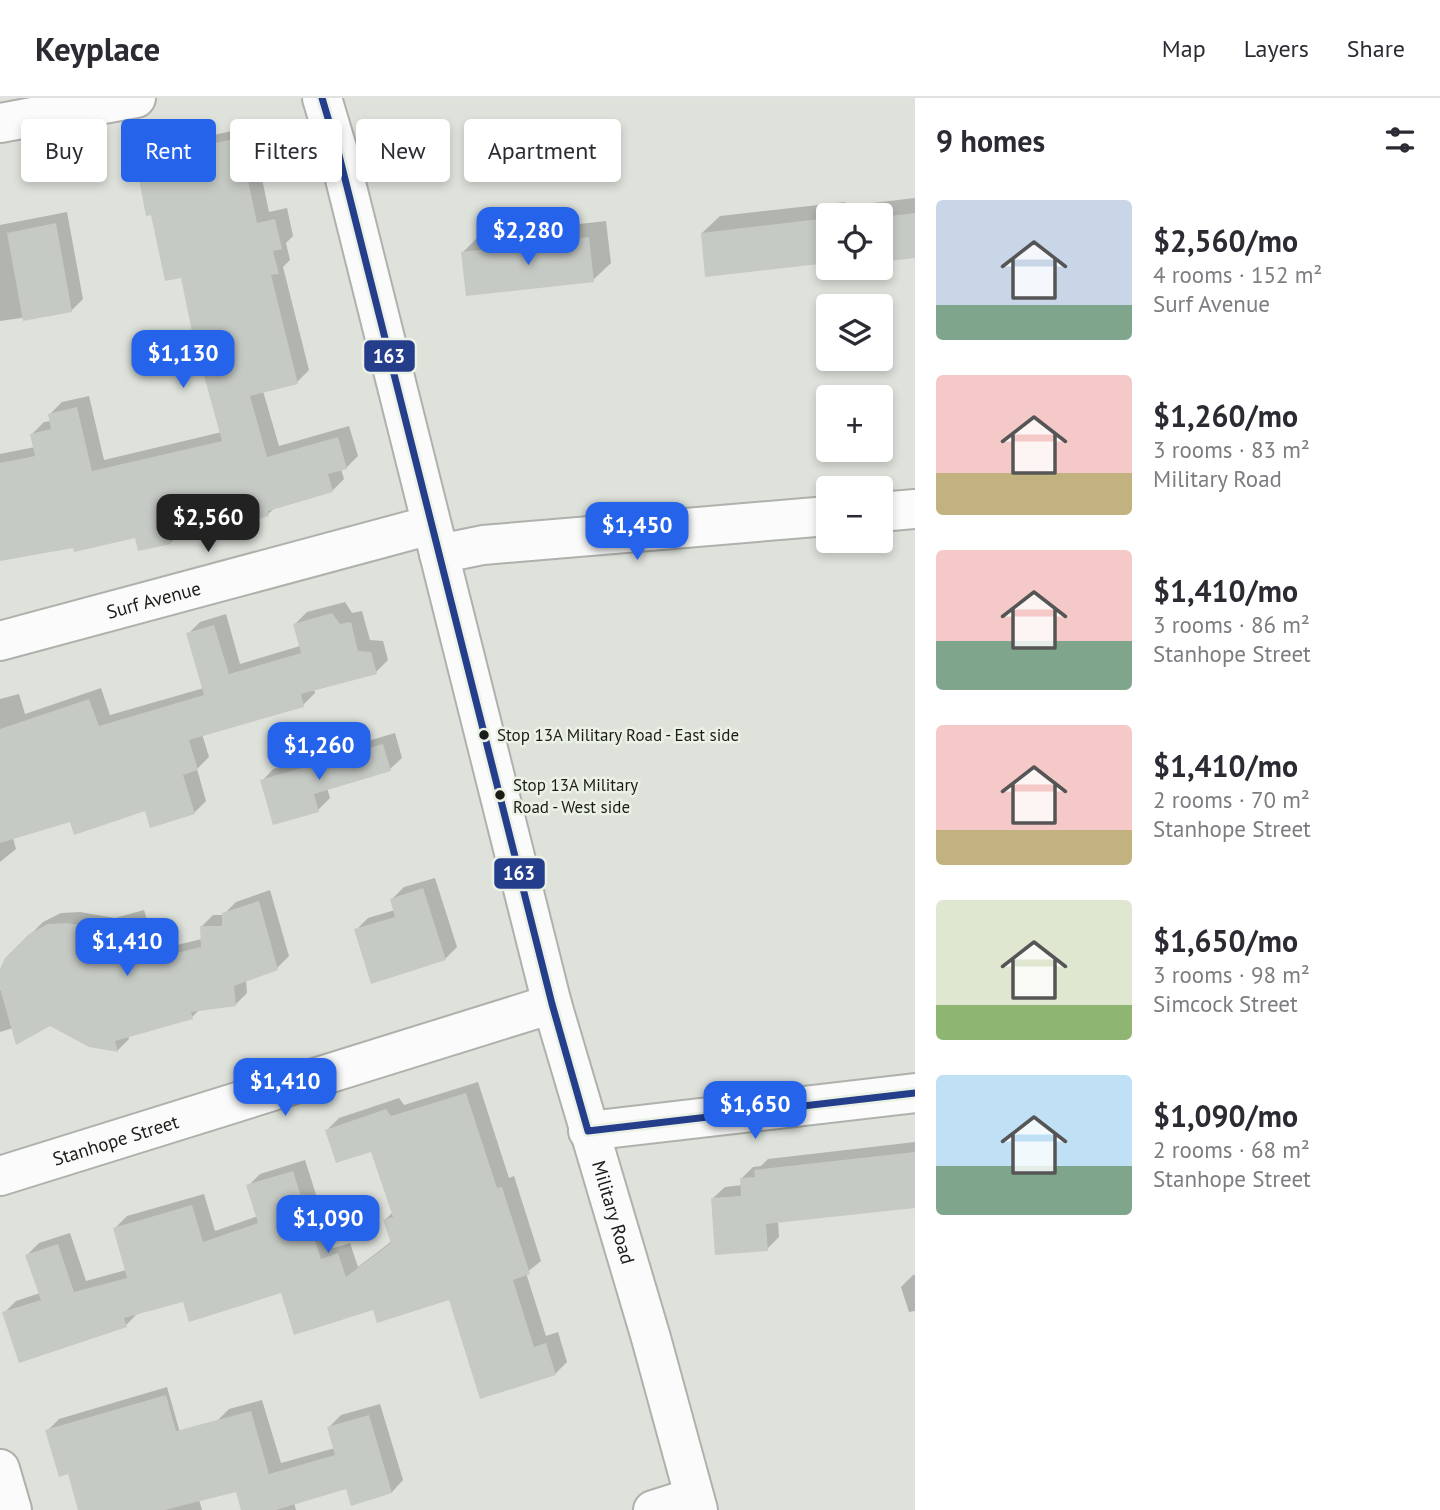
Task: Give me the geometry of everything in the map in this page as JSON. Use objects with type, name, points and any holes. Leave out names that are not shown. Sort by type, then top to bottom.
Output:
[{"type":"street","points":[[0,123],[136,98]]},
{"type":"street","name":"Military Road","points":[[322,98],[339,155],[552,1004],[696,1504]]},
{"type":"street","points":[[893,511],[915,509]]},
{"type":"street","name":"Surf Avenue","points":[[0,641],[435,539],[483,545],[816,517]]},
{"type":"street","name":"Stanhope Street","points":[[0,1176],[552,1004]]},
{"type":"street","points":[[588,1131],[915,1093]]},
{"type":"street","points":[[0,1469],[12,1510]]},
{"type":"street","points":[[653,1510],[696,1504]]},
{"type":"building","points":[[230,140],[230,182],[248,182],[257,223],[275,219],[282,249],[273,251],[279,274],[271,275],[298,384],[250,396],[267,457],[338,437],[347,469],[328,474],[333,492],[268,511],[269,516],[230,526],[229,520],[169,534],[171,544],[138,551],[135,538],[74,552],[73,548],[0,561],[0,463],[35,456],[30,434],[51,429],[48,414],[77,407],[92,471],[222,441],[192,332],[181,278],[165,281],[151,215],[146,216],[140,182],[216,182],[216,143]]},
{"type":"building","points":[[915,213],[915,258],[893,261],[893,216]]},
{"type":"building","points":[[816,219],[816,264],[705,277],[701,233]]},
{"type":"building","points":[[56,223],[72,312],[23,321],[7,233]]},
{"type":"building","points":[[589,237],[594,282],[466,296],[461,252]]},
{"type":"building","points":[[332,613],[340,624],[351,622],[358,651],[371,652],[377,674],[301,694],[304,707],[189,740],[198,770],[183,775],[195,814],[150,828],[145,811],[74,835],[70,822],[0,843],[0,729],[89,699],[99,726],[204,695],[186,633],[214,625],[229,674],[301,653],[293,624]]},
{"type":"building","points":[[383,744],[391,771],[314,794],[319,812],[273,825],[260,780]]},
{"type":"building","points":[[423,888],[446,960],[371,984],[354,929],[395,917],[390,899]]},
{"type":"building","points":[[259,901],[278,970],[234,986],[236,1006],[191,1012],[193,1019],[115,1041],[118,1052],[89,1047],[50,1026],[16,1045],[0,988],[0,969],[5,958],[29,934],[48,924],[67,923],[102,929],[132,921],[144,961],[201,947],[200,926],[222,926],[222,913]]},
{"type":"building","points":[[466,1093],[497,1188],[502,1187],[530,1274],[513,1280],[534,1347],[546,1343],[556,1375],[480,1399],[449,1300],[377,1323],[373,1310],[294,1335],[281,1293],[189,1322],[183,1302],[124,1318],[127,1327],[19,1363],[2,1312],[41,1300],[25,1255],[58,1244],[74,1292],[127,1278],[113,1228],[192,1205],[203,1242],[258,1223],[246,1185],[293,1171],[321,1259],[338,1253],[346,1277],[391,1243],[383,1220],[393,1217],[371,1152],[336,1163],[325,1130],[386,1109],[391,1116]]},
{"type":"building","points":[[915,1152],[915,1208],[766,1224],[768,1251],[715,1255],[711,1198],[741,1196],[740,1178],[755,1177],[754,1170]]},
{"type":"building","points":[[166,1395],[176,1431],[251,1411],[269,1474],[335,1455],[327,1427],[369,1415],[392,1493],[351,1506],[346,1489],[276,1510],[241,1510],[236,1492],[165,1510],[78,1510],[68,1474],[59,1477],[45,1430]]},
{"type":"transit line","name":"163","points":[[322,98],[339,155],[552,1004],[588,1131]]},
{"type":"transit line","name":"163","points":[[588,1131],[915,1093]]},
{"type":"place","name":"Stop 13A Military Road - East side","points":[[484,735]]},
{"type":"place","name":"Stop 13A Military Road - West side","points":[[500,795]]}]
